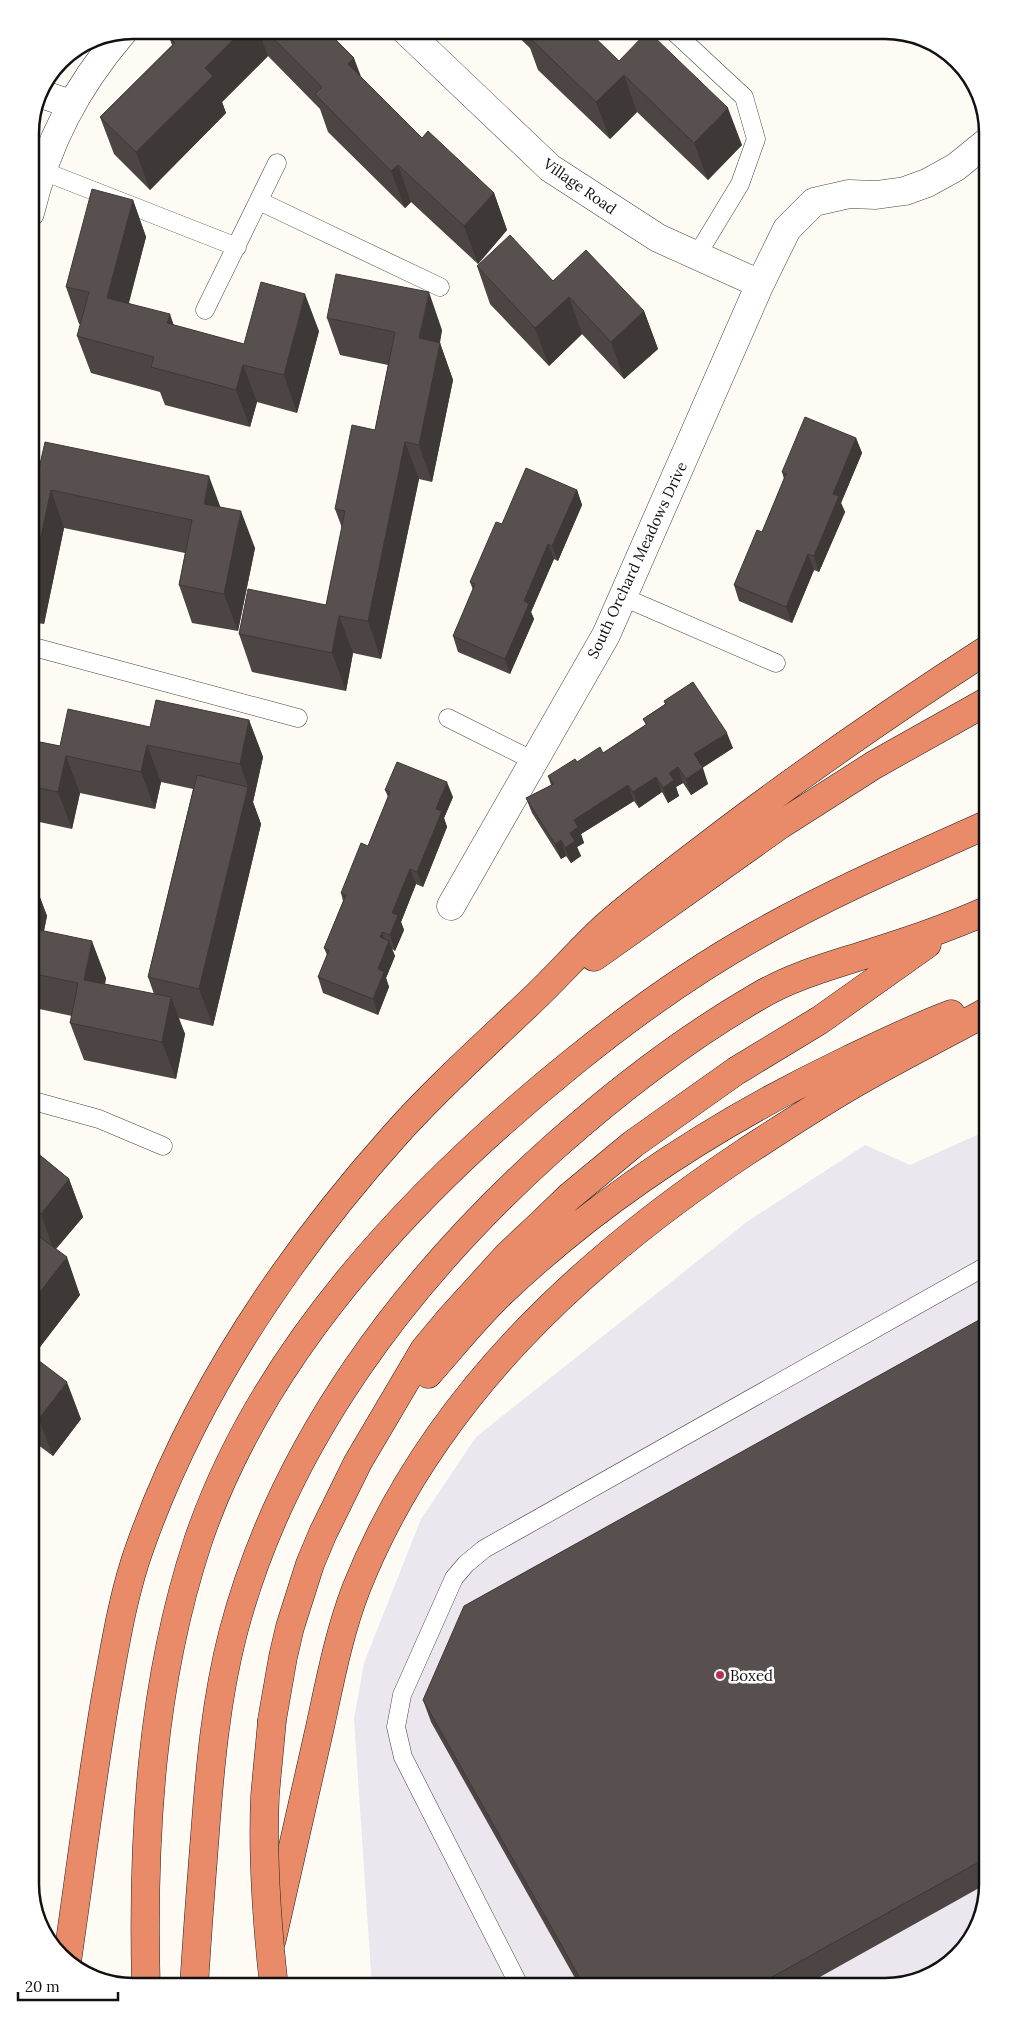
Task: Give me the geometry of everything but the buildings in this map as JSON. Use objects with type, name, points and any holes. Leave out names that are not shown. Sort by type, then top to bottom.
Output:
[{"type":"highway","points":[[68,1953],[99,1736],[123,1608],[138,1551],[188,1432],[246,1328],[319,1228],[396,1133],[604,928],[699,852],[809,769],[979,655]]},
{"type":"highway","points":[[530,1003],[780,825],[874,765],[979,706]]},
{"type":"highway","points":[[146,1978],[144,1907],[150,1792],[162,1696],[186,1580],[203,1529],[235,1454],[276,1381],[301,1343],[365,1262],[423,1199],[499,1124],[586,1052],[712,961],[804,910],[979,828]]},
{"type":"highway","points":[[195,1978],[212,1750],[232,1637],[252,1569],[280,1500],[320,1425],[366,1354],[420,1286],[484,1213],[590,1116],[654,1065],[758,996],[798,976],[948,928],[979,914]]},
{"type":"highway","points":[[273,1978],[266,1875],[265,1796],[272,1720],[282,1657],[310,1564],[339,1498],[424,1350],[442,1327],[508,1255],[569,1197],[633,1144],[672,1114],[769,1049],[820,1020],[948,928]]},
{"type":"highway","points":[[374,1436],[474,1320],[502,1293],[561,1241],[638,1183],[712,1133],[794,1087],[926,1023],[979,1004]]},
{"type":"highway","points":[[263,1978],[338,1646],[349,1609],[370,1555],[393,1509],[443,1430],[502,1355],[549,1307],[598,1262],[682,1195],[757,1144],[849,1086],[979,1016]]},
{"type":"street","name":"Village Road","points":[[414,39],[550,168],[658,238],[760,284]]},
{"type":"street","points":[[39,184],[55,137],[71,104],[116,41]]},
{"type":"street","points":[[46,96],[71,104]]},
{"type":"street","name":"South Orchard Meadows Drive","points":[[451,906],[606,635],[760,284],[788,229],[814,202],[849,194],[876,195],[904,192],[956,167],[979,149]]},
{"type":"lane","points":[[682,39],[744,97],[756,139],[740,184],[697,255]]},
{"type":"lane","points":[[206,310],[277,163]]},
{"type":"lane","points":[[43,171],[237,248]]},
{"type":"lane","points":[[259,201],[440,287]]},
{"type":"lane","points":[[623,597],[776,663]]},
{"type":"lane","points":[[39,648],[298,718]]},
{"type":"lane","points":[[448,718],[534,761]]},
{"type":"lane","points":[[39,1102],[99,1119],[163,1146]]},
{"type":"lane","points":[[515,1978],[403,1757],[397,1737],[397,1717],[402,1695],[454,1578],[466,1564],[484,1549],[979,1270]]},
{"type":"shaded area","points":[[979,1134],[979,1884],[976,1909],[970,1926],[956,1946],[932,1966],[915,1973],[891,1978],[371,1978],[354,1719],[364,1663],[421,1519],[476,1437],[748,1221],[865,1145],[910,1165]]},
{"type":"place","name":"Boxed","points":[[720,1675]]}]
